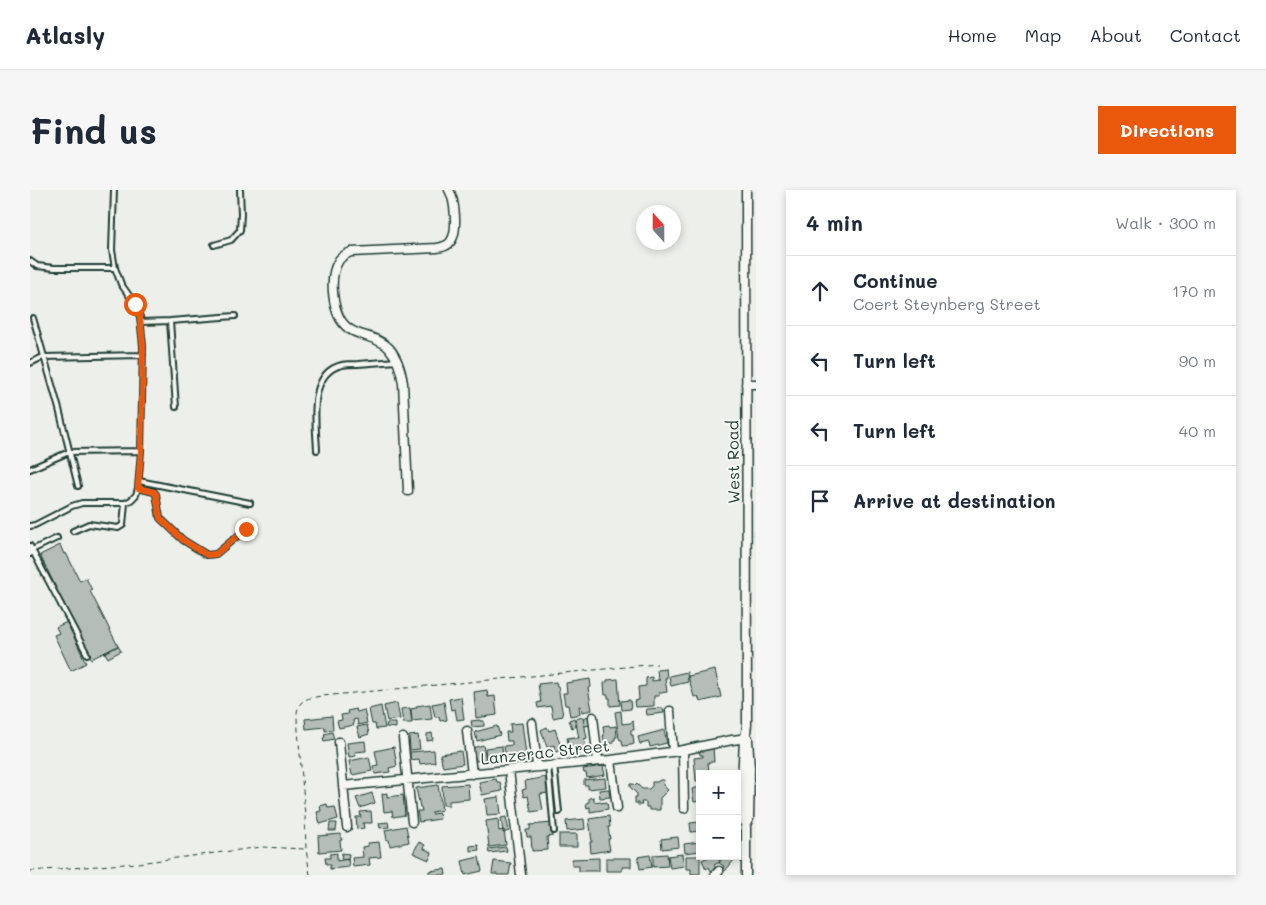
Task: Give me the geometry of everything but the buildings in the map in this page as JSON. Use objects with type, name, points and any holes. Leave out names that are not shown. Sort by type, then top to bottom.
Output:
[{"type":"street","points":[[408,492],[403,383],[397,361],[387,345],[371,336],[359,334],[348,329],[339,319],[332,289],[339,259],[345,254],[351,252],[437,248],[445,247],[451,242],[455,229],[454,208],[449,190]]},
{"type":"street","name":"West Road","points":[[746,190],[746,737],[750,768],[746,875]]},
{"type":"street","points":[[746,384],[756,384]]},
{"type":"street","points":[[747,522],[756,523]]},
{"type":"street","points":[[670,712],[673,752]]},
{"type":"street","points":[[594,717],[598,761]]},
{"type":"street","points":[[532,723],[537,766]]},
{"type":"street","points":[[468,731],[472,774]]},
{"type":"street","name":"Lanzerac Street","points":[[343,786],[611,760],[673,752],[746,737]]},
{"type":"street","points":[[404,738],[412,822]]},
{"type":"street","points":[[339,742],[347,826]]},
{"type":"street","points":[[683,750],[684,808]]},
{"type":"street","points":[[611,760],[617,808]]},
{"type":"street","points":[[509,770],[521,875]]},
{"type":"lane","points":[[30,526],[82,503],[124,503],[136,495],[138,488],[141,451],[143,356],[141,322],[135,304],[121,284],[115,268],[112,250],[114,190]]},
{"type":"lane","points":[[214,245],[231,240],[240,230],[240,190]]},
{"type":"lane","points":[[30,261],[37,266],[54,268],[115,268]]},
{"type":"lane","points":[[141,322],[235,316]]},
{"type":"lane","points":[[33,318],[59,409],[78,486]]},
{"type":"lane","points":[[170,321],[176,407]]},
{"type":"lane","points":[[30,363],[43,357],[143,356]]},
{"type":"lane","points":[[317,450],[317,392],[320,383],[327,374],[334,368],[342,365],[397,361]]},
{"type":"lane","points":[[30,470],[69,452],[141,451]]},
{"type":"lane","points":[[139,481],[250,503]]},
{"type":"lane","points":[[138,488],[154,492],[160,518],[183,540],[207,555],[216,554],[246,529]]},
{"type":"lane","points":[[73,531],[89,524],[118,528],[123,525],[124,503]]},
{"type":"lane","points":[[57,538],[31,550],[88,654]]},
{"type":"lane","points":[[551,765],[560,812]]},
{"type":"lane","points":[[551,765],[554,831]]},
{"type":"path","points":[[310,875],[306,849],[306,815],[297,712],[302,702],[307,698],[657,664]]},
{"type":"path","points":[[30,871],[138,863],[262,847],[306,849]]},
{"type":"route","points":[[135,304],[140,317],[143,346],[141,451],[138,488],[154,492],[160,518],[183,540],[207,555],[216,554],[246,529]]}]
